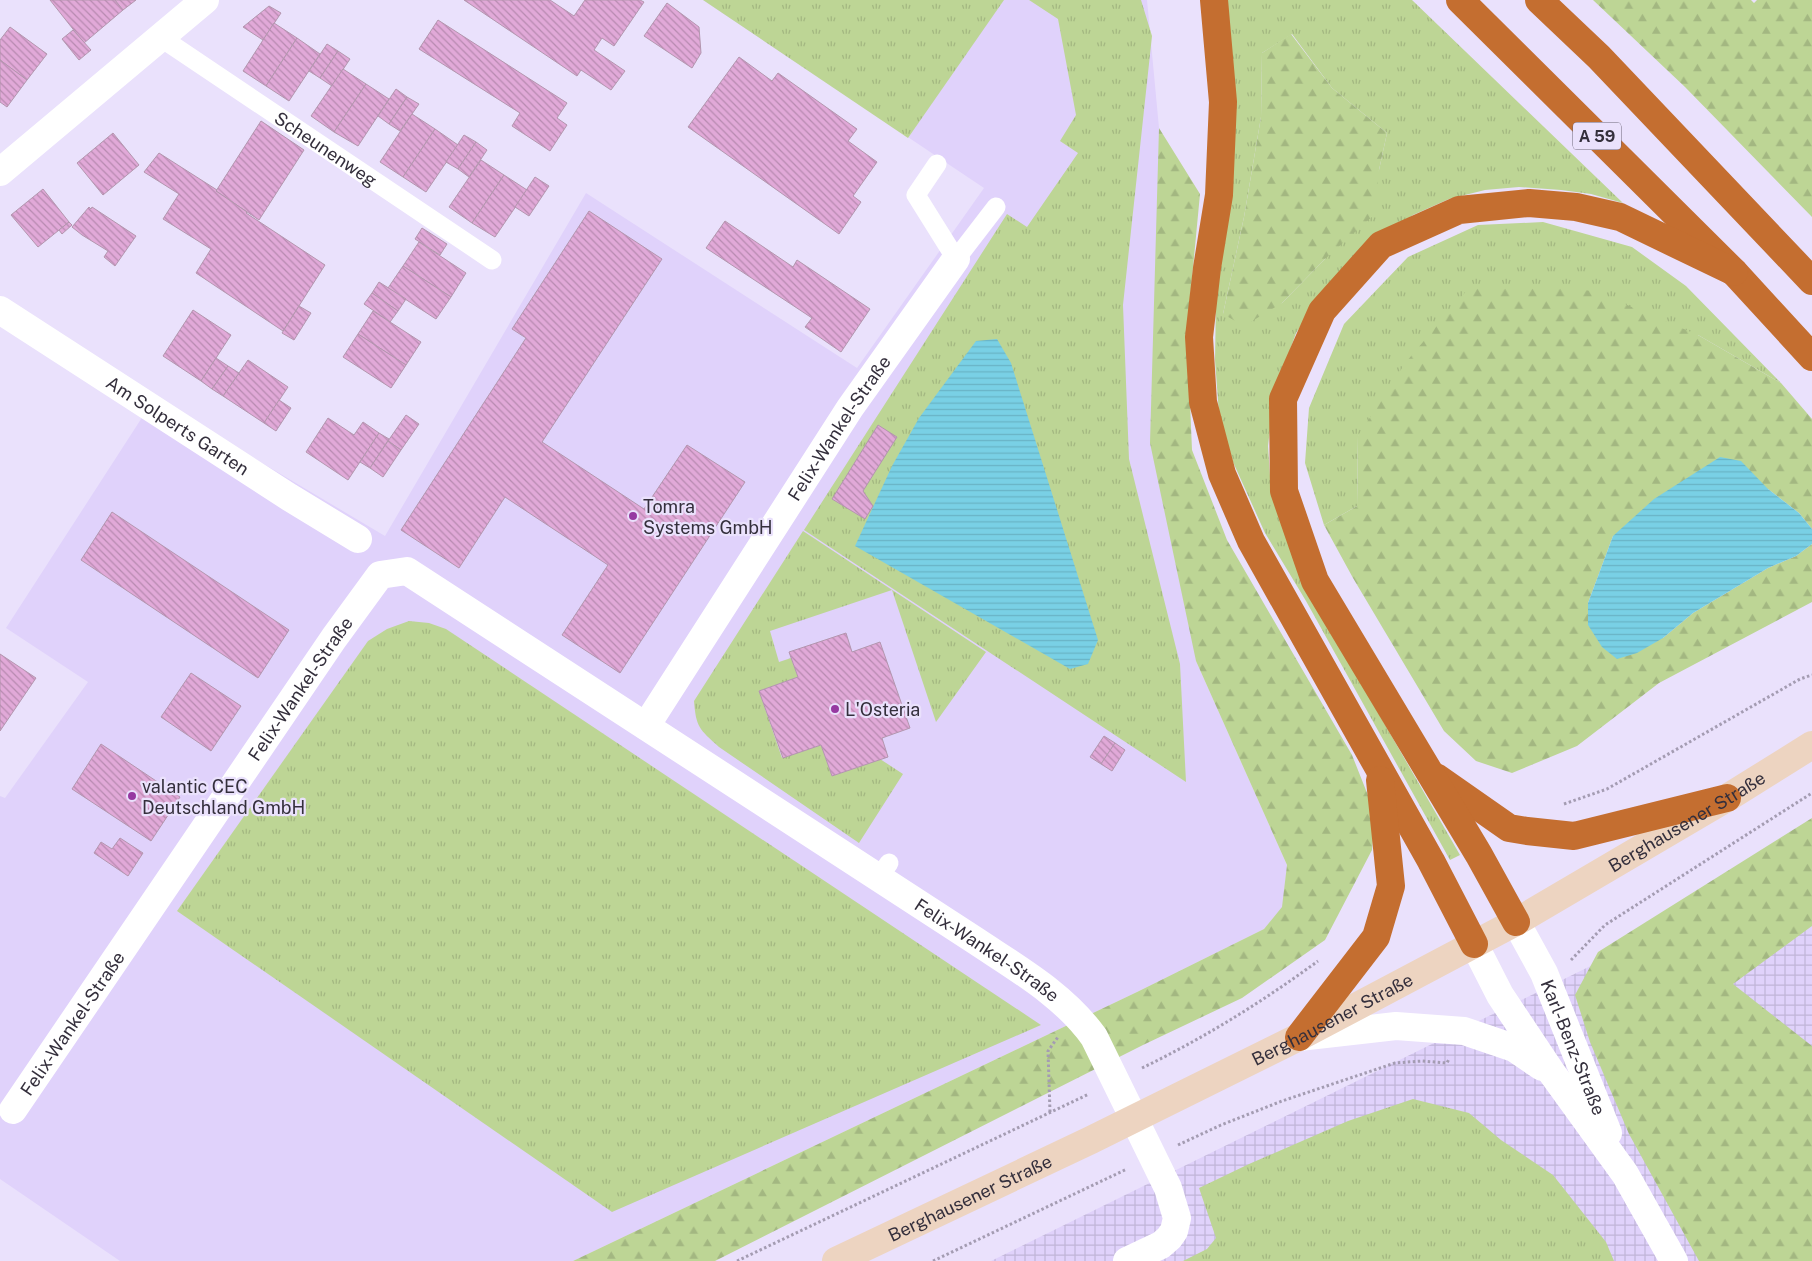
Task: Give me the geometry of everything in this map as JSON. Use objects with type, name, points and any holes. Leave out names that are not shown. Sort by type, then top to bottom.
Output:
[{"type":"highway","points":[[1214,0],[1223,102],[1219,195],[1207,268],[1199,337],[1203,402],[1222,474],[1251,541],[1431,861],[1474,944]]},
{"type":"highway","name":"A 59","points":[[1460,0],[1734,272],[1812,357]]},
{"type":"highway","points":[[1539,0],[1599,57],[1812,281]]},
{"type":"highway","points":[[1516,922],[1479,855],[1315,581],[1284,491],[1283,399],[1322,311],[1381,245],[1459,210],[1529,203],[1576,207],[1620,217],[1734,272]]},
{"type":"highway","points":[[1298,1037],[1376,937],[1391,886],[1379,768]]},
{"type":"highway","points":[[1428,771],[1509,828],[1574,836],[1726,798]]},
{"type":"main road","name":"Berghausener Straße","points":[[836,1261],[1091,1140],[1298,1037],[1516,922],[1812,745]]},
{"type":"street","points":[[0,172],[205,0]]},
{"type":"street","name":"Felix-Wankel-Straße","points":[[646,726],[850,408],[956,259]]},
{"type":"street","name":"Am Solperts Garten","points":[[0,310],[289,497],[358,539]]},
{"type":"street","name":"Felix-Wankel-Straße","points":[[13,1110],[334,638],[380,575],[407,571],[646,726],[884,870],[1040,983],[1083,1022],[1094,1037],[1168,1188],[1176,1218],[1174,1231],[1169,1238],[1161,1245],[1127,1261]]},
{"type":"street","name":"Karl-Benz-Straße","points":[[1516,922],[1544,973],[1625,1174]]},
{"type":"street","name":"Karl-Benz-Straße","points":[[1474,944],[1500,995],[1552,1074],[1625,1174],[1674,1261]]},
{"type":"street","name":"Karl-Benz-Straße","points":[[1298,1037],[1396,1026],[1464,1031],[1514,1048],[1552,1074]]},
{"type":"lane","name":"Scheunenweg","points":[[160,37],[492,260]]},
{"type":"lane","points":[[937,164],[916,195],[956,259],[996,207]]},
{"type":"path","points":[[1048,1051],[1050,1113]]},
{"type":"path","points":[[737,1261],[1070,1103]]},
{"type":"path","points":[[933,1261],[1107,1178]]},
{"type":"shaded area","points":[[703,0],[1147,0],[1159,128],[1196,661],[1287,865],[1283,907],[1264,929],[1137,992],[573,1261],[120,1261],[0,1179],[0,796],[5,798],[88,682],[6,628],[154,399],[385,536],[586,193],[857,368],[984,188]]},
{"type":"shaded area","points":[[1812,846],[1812,1261],[991,1261],[1751,887]]},
{"type":"green space","points":[[703,0],[1004,0],[908,138]]},
{"type":"green space","points":[[1029,0],[1141,0],[1152,36],[1123,305],[1129,459],[1180,664],[1186,782],[804,530],[1007,214],[1027,227],[1078,153],[1060,141],[1076,115],[1058,19]]},
{"type":"green space","points":[[1221,0],[1412,0],[1623,203],[1591,194],[1519,187],[1485,190],[1449,199],[1413,215],[1373,243],[1316,303],[1296,333],[1274,395],[1268,446],[1271,491],[1300,577],[1460,855],[1450,860],[1306,601],[1265,533],[1233,462],[1219,414],[1215,360]],"holes":[[[1292,34],[1332,88],[1387,133],[1379,170],[1325,259],[1282,303],[1223,314],[1244,217],[1261,117],[1262,53]]]},
{"type":"green space","points":[[1593,0],[1751,0],[1754,3],[1757,0],[1812,0],[1812,217],[1685,87]]},
{"type":"green space","points":[[1291,34],[1332,88],[1387,133],[1379,170],[1374,215],[1325,259],[1282,303],[1244,326],[1223,314],[1244,217],[1261,117],[1262,53]]},
{"type":"green space","points":[[1159,128],[1200,194],[1187,331],[1192,450],[1227,540],[1352,755],[1375,813],[1372,850],[1325,940],[1242,998],[1143,1045],[715,1261],[573,1261],[1137,992],[1264,929],[1282,907],[1287,865],[1196,661],[1150,443]]},
{"type":"green space","points":[[1543,222],[1632,247],[1686,286],[1781,383],[1698,335],[1358,436],[1357,506],[1324,525],[1305,463],[1309,408],[1344,324],[1408,257],[1478,225]]},
{"type":"green space","points":[[1524,285],[1594,291],[1698,335],[1781,383],[1812,419],[1812,529],[1799,513],[1768,489],[1613,536],[1588,603],[1663,638],[1693,613],[1768,568],[1796,556],[1812,544],[1812,602],[1659,683],[1577,746],[1512,773],[1476,761],[1444,731],[1353,578],[1324,525],[1357,506],[1358,436],[1406,362],[1468,289]]},
{"type":"green space","points":[[803,531],[986,652],[936,722],[892,590],[770,631],[779,662],[791,658],[798,677],[759,691],[782,758],[821,745],[832,776],[880,759],[903,774],[859,843],[719,747],[703,731],[696,717],[694,701]]},
{"type":"green space","points":[[409,621],[429,623],[446,629],[1041,1025],[612,1212],[177,911],[368,641],[387,629]]},
{"type":"green space","points":[[1812,818],[1812,926],[1733,984],[1812,1046],[1812,1261],[1699,1261],[1629,1134],[1590,1042],[1575,995],[1598,952]]},
{"type":"green space","points":[[1413,1099],[1469,1113],[1501,1140],[1553,1175],[1606,1242],[1614,1261],[1183,1261],[1207,1249],[1216,1238],[1199,1188],[1348,1121]]},
{"type":"water","points":[[997,339],[1011,363],[1098,640],[1088,664],[1070,669],[855,546],[892,466],[919,418],[976,341]]},
{"type":"water","points":[[1720,457],[1741,461],[1768,489],[1799,513],[1812,529],[1812,544],[1796,556],[1768,568],[1693,613],[1663,638],[1637,653],[1617,659],[1602,647],[1588,625],[1588,603],[1613,536],[1654,499]]},
{"type":"building","points":[[50,0],[115,0],[123,10],[84,43]]},
{"type":"building","points":[[115,0],[136,0],[123,10]]},
{"type":"building","points":[[464,0],[550,0],[574,16],[585,0],[640,0],[644,2],[614,46],[602,38],[594,50],[625,71],[611,90],[581,70],[577,76]]},
{"type":"building","points":[[667,3],[699,27],[701,53],[692,68],[644,36]]},
{"type":"building","points":[[269,6],[281,13],[263,40],[243,27]]},
{"type":"building","points":[[438,20],[567,103],[557,118],[567,125],[550,151],[512,126],[520,113],[419,49]]},
{"type":"building","points":[[274,23],[297,38],[266,86],[243,71]]},
{"type":"building","points":[[10,27],[47,54],[27,80],[0,60],[0,40]]},
{"type":"building","points":[[73,30],[91,50],[79,60],[62,39]]},
{"type":"building","points":[[297,38],[320,54],[289,101],[266,86]]},
{"type":"building","points":[[327,44],[338,51],[320,78],[309,71]]},
{"type":"building","points":[[338,51],[350,59],[332,86],[320,78]]},
{"type":"building","points":[[739,57],[772,81],[778,73],[857,129],[848,141],[877,162],[853,196],[861,202],[839,234],[688,127]]},
{"type":"building","points":[[0,60],[27,80],[7,107],[0,102]]},
{"type":"building","points":[[343,69],[366,84],[334,132],[311,116]]},
{"type":"building","points":[[366,84],[389,99],[358,146],[334,132]]},
{"type":"building","points":[[396,89],[407,97],[389,124],[378,116]]},
{"type":"building","points":[[407,97],[419,104],[400,131],[389,124]]},
{"type":"building","points":[[412,114],[435,129],[403,177],[380,162]]},
{"type":"building","points":[[261,121],[304,150],[259,220],[216,191]]},
{"type":"building","points":[[435,129],[458,145],[426,192],[403,177]]},
{"type":"building","points":[[113,133],[139,165],[103,195],[77,163]]},
{"type":"building","points":[[464,135],[476,142],[458,169],[446,162]]},
{"type":"building","points":[[476,142],[487,150],[469,177],[458,169]]},
{"type":"building","points":[[159,153],[217,190],[246,213],[325,265],[283,331],[196,273],[211,249],[163,219],[179,194],[144,172]]},
{"type":"building","points":[[481,160],[504,175],[472,223],[449,207]]},
{"type":"building","points":[[504,175],[527,190],[495,237],[472,223]]},
{"type":"building","points":[[535,177],[549,186],[529,216],[515,207]]},
{"type":"building","points":[[43,189],[69,222],[38,247],[11,215]]},
{"type":"building","points":[[89,207],[91,209],[92,207],[136,236],[115,266],[104,257],[108,251],[72,227]]},
{"type":"building","points":[[589,211],[662,259],[542,442],[644,509],[687,445],[745,482],[620,673],[562,635],[608,565],[505,497],[459,568],[401,530],[526,338],[512,329]]},
{"type":"building","points":[[725,221],[793,267],[797,260],[870,309],[841,352],[805,327],[812,318],[706,248]]},
{"type":"building","points":[[69,222],[72,225],[62,234],[59,230]]},
{"type":"building","points":[[422,228],[447,244],[440,255],[415,239]]},
{"type":"building","points":[[419,242],[466,273],[451,297],[403,266]]},
{"type":"building","points":[[403,266],[451,297],[436,319],[388,288]]},
{"type":"building","points":[[379,282],[406,299],[398,311],[372,293]]},
{"type":"building","points":[[372,293],[398,311],[390,322],[364,304]]},
{"type":"building","points":[[299,306],[311,313],[294,340],[282,333]]},
{"type":"building","points":[[193,310],[231,335],[201,381],[163,356]]},
{"type":"building","points":[[373,311],[421,342],[406,365],[358,334]]},
{"type":"building","points":[[358,334],[406,365],[391,388],[343,357]]},
{"type":"building","points":[[216,358],[228,366],[212,389],[201,381]]},
{"type":"building","points":[[248,360],[288,387],[264,423],[223,396]]},
{"type":"building","points":[[228,366],[239,373],[223,396],[212,389]]},
{"type":"building","points":[[279,400],[291,408],[276,431],[264,423]]},
{"type":"building","points":[[406,415],[419,424],[401,450],[388,441]]},
{"type":"building","points":[[328,418],[354,435],[363,422],[379,433],[348,480],[306,452]]},
{"type":"building","points":[[878,425],[897,437],[863,491],[873,506],[865,519],[832,499]]},
{"type":"building","points":[[379,433],[389,439],[370,468],[360,462]]},
{"type":"building","points":[[388,441],[401,450],[383,477],[370,468]]},
{"type":"building","points":[[112,512],[289,630],[258,678],[81,560]]},
{"type":"building","name":"L'Osteria","points":[[846,633],[852,652],[880,642],[910,728],[882,738],[888,757],[832,776],[821,745],[783,758],[759,691],[798,677],[789,652]]},
{"type":"building","points":[[0,654],[36,678],[0,731]]},
{"type":"building","points":[[191,673],[241,706],[211,751],[161,717]]},
{"type":"building","points":[[1104,736],[1115,743],[1101,764],[1090,757]]},
{"type":"building","points":[[1115,743],[1125,750],[1112,771],[1101,764]]},
{"type":"building","points":[[101,744],[180,797],[151,841],[72,789]]},
{"type":"building","points":[[120,838],[143,853],[128,876],[94,853],[101,842],[112,849]]},
{"type":"place","name":"Tomra Systems GmbH","points":[[633,516]]},
{"type":"place","name":"L'Osteria","points":[[835,709]]},
{"type":"place","name":"valantic CEC Deutschland GmbH","points":[[132,796]]}]
